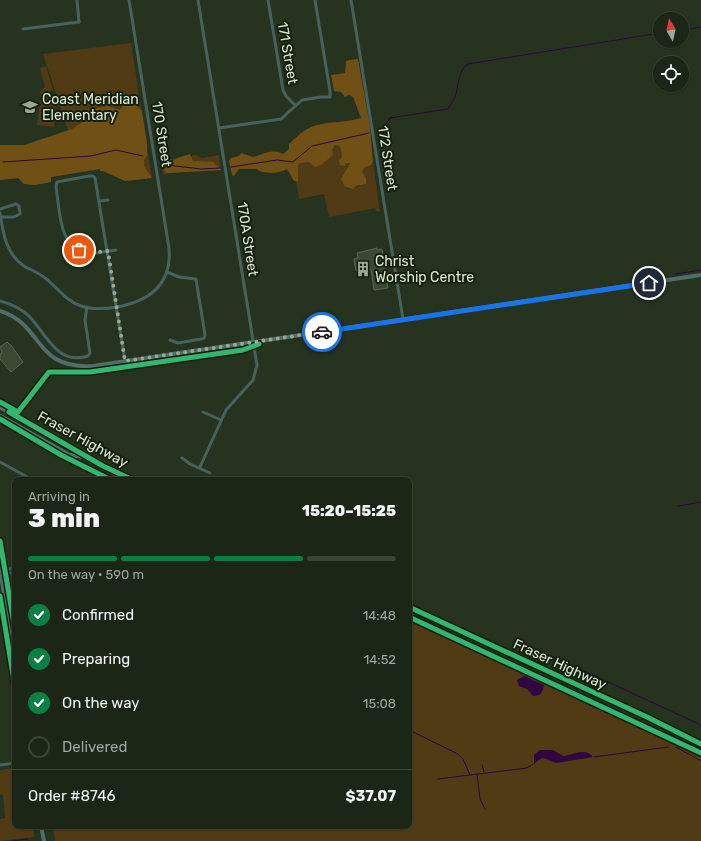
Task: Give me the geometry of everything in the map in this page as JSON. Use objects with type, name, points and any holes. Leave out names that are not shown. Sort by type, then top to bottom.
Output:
[{"type":"main road","points":[[0,311],[20,321],[48,353],[64,363],[80,367],[701,275]]},
{"type":"main road","name":"Fraser Highway","points":[[0,406],[88,457],[128,477]]},
{"type":"main road","name":"Fraser Highway","points":[[0,416],[69,455],[88,457]]},
{"type":"main road","points":[[0,572],[12,644]]},
{"type":"main road","name":"Fraser Highway","points":[[412,608],[647,717],[701,744]]},
{"type":"main road","points":[[42,829],[44,841]]},
{"type":"street","points":[[77,0],[79,22]]},
{"type":"street","name":"170 Street","points":[[87,307],[98,309],[117,307],[134,303],[146,298],[156,290],[164,278],[167,272],[169,258],[169,246],[129,0]]},
{"type":"street","name":"170A Street","points":[[198,0],[257,365],[256,374],[251,383],[226,410],[200,467]]},
{"type":"street","name":"171 Street","points":[[268,0],[283,90],[286,97],[295,105]]},
{"type":"street","points":[[218,128],[281,119],[300,100],[330,97],[314,0]]},
{"type":"street","name":"172 Street","points":[[351,0],[404,319]]},
{"type":"street","points":[[23,29],[79,22],[83,25]]},
{"type":"street","points":[[116,250],[108,251],[93,253],[82,252],[68,241],[63,228],[56,187],[57,182],[94,176],[100,201],[108,251],[117,307],[125,361]]},
{"type":"street","points":[[100,201],[108,200]]},
{"type":"street","points":[[0,209],[16,204],[19,206],[20,214],[14,217],[0,216]]},
{"type":"street","points":[[0,213],[8,247],[15,258],[24,266],[44,277],[70,300],[87,307],[85,320],[90,353],[87,357],[78,358],[57,350],[50,344],[28,315],[18,308],[0,301]]},
{"type":"street","points":[[167,272],[179,277],[196,279],[204,337],[201,339],[178,342],[170,340]]},
{"type":"street","points":[[203,412],[221,420]]},
{"type":"street","points":[[182,458],[190,464],[200,467],[210,473]]},
{"type":"street","points":[[0,462],[28,477]]},
{"type":"street","points":[[0,572],[12,569]]},
{"type":"street","points":[[0,572],[12,572]]},
{"type":"street","points":[[0,612],[7,611]]},
{"type":"street","points":[[0,765],[12,763]]},
{"type":"shaded area","points":[[131,43],[152,178],[125,181],[100,171],[100,169],[51,177],[51,182],[35,185],[24,184],[18,178],[2,180],[0,160],[75,151],[43,54]]},
{"type":"shaded area","points":[[358,59],[370,126],[373,162],[371,165],[364,168],[362,172],[366,178],[366,184],[356,186],[353,189],[345,187],[341,179],[350,163],[346,163],[345,166],[340,165],[339,161],[342,157],[341,149],[339,146],[335,145],[332,150],[333,155],[321,165],[315,167],[309,162],[300,163],[298,166],[298,181],[294,181],[287,169],[281,172],[272,173],[263,172],[257,169],[239,169],[234,176],[232,175],[229,161],[231,158],[239,156],[241,153],[253,157],[272,152],[279,152],[283,154],[289,149],[289,144],[311,127],[361,118],[353,97],[349,95],[345,97],[341,92],[334,91],[331,75],[345,73],[346,61]]},
{"type":"shaded area","points":[[46,66],[53,90],[49,92],[51,98],[56,99],[54,127],[37,125],[41,97],[40,91],[45,87],[40,68]]},
{"type":"shaded area","points":[[134,103],[142,111],[147,143],[147,155],[144,160],[144,166],[152,178],[125,181],[100,171],[100,169],[51,177],[51,182],[35,185],[24,184],[18,178],[0,180],[0,145],[24,145],[72,129],[84,121],[83,111],[108,106],[120,110],[125,104]]},
{"type":"shaded area","points":[[365,117],[367,124],[313,131],[321,165],[326,160],[335,145],[339,146],[343,159],[346,163],[350,162],[341,179],[345,187],[349,189],[366,184],[366,178],[362,172],[364,168],[371,165],[373,162],[380,212],[376,211],[375,208],[329,217],[324,194],[299,199],[290,143],[301,133],[312,127],[349,122]]},
{"type":"shaded area","points":[[190,154],[193,161],[213,162],[222,170],[166,173],[164,169],[177,158]]},
{"type":"shaded area","points":[[196,155],[202,158],[219,155],[221,170],[163,174],[161,161]]},
{"type":"shaded area","points":[[412,616],[701,752],[701,841],[55,841],[53,829],[412,829]]},
{"type":"shaded area","points":[[524,676],[544,685],[540,694],[533,696],[527,689],[519,686],[517,680]]},
{"type":"shaded area","points":[[540,750],[553,750],[563,756],[586,752],[593,757],[556,763],[543,758],[534,764],[534,755]]},
{"type":"shaded area","points":[[12,768],[12,829],[33,829],[34,837],[0,841],[0,819],[5,818],[3,795],[0,794],[0,770]]},
{"type":"building","name":"Christ Worship Centre","points":[[377,248],[377,250],[382,249],[388,288],[374,290],[371,269],[356,271],[354,259],[358,258],[357,253]]},
{"type":"building","points":[[7,342],[11,345],[23,362],[11,372],[0,359],[0,354],[2,352],[0,347]]},
{"type":"waterway","points":[[689,29],[701,27]]},
{"type":"waterway","points":[[379,131],[384,127],[390,118],[448,109],[456,94],[462,70],[468,64],[653,34]]},
{"type":"waterway","points":[[231,167],[277,160],[293,162],[312,146],[369,133]]},
{"type":"waterway","points":[[3,162],[91,156],[116,150],[143,156]]},
{"type":"waterway","points":[[167,165],[201,169],[221,168]]},
{"type":"waterway","points":[[676,274],[701,270]]},
{"type":"waterway","points":[[678,506],[701,502]]},
{"type":"waterway","points":[[534,650],[580,669],[701,725]]},
{"type":"waterway","points":[[412,731],[458,754],[463,759],[470,775]]},
{"type":"waterway","points":[[594,757],[668,747]]},
{"type":"waterway","points":[[676,747],[701,761]]},
{"type":"waterway","points":[[438,779],[527,768],[533,764]]},
{"type":"waterway","points":[[482,765],[484,772]]},
{"type":"waterway","points":[[477,774],[480,799],[485,809]]},
{"type":"waterway","points":[[12,841],[27,839],[29,841]]},
{"type":"cycle path","points":[[0,402],[18,412],[49,372],[90,372],[243,350],[259,344]]},
{"type":"cycle path","points":[[9,412],[103,466],[127,477]]},
{"type":"cycle path","points":[[0,419],[61,455],[105,477]]},
{"type":"cycle path","points":[[0,541],[12,612]]},
{"type":"cycle path","points":[[0,596],[12,669]]},
{"type":"cycle path","points":[[412,608],[647,717],[701,744]]},
{"type":"cycle path","points":[[412,618],[701,753]]},
{"type":"way so far","points":[[79,250],[90,253],[108,251],[125,361],[322,332]]},
{"type":"place","name":"Coast Meridian Elementary","points":[[30,107]]},
{"type":"place","name":"Christ Worship Centre","points":[[363,269]]},
{"type":"route","points":[[322,332],[649,283]]}]
